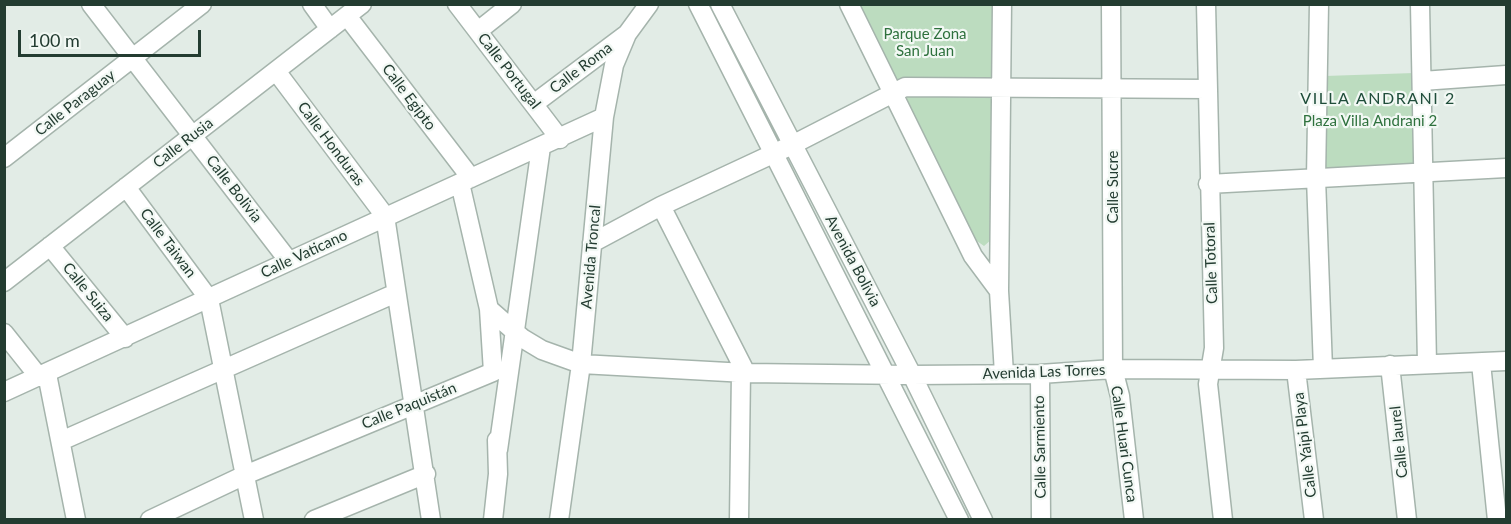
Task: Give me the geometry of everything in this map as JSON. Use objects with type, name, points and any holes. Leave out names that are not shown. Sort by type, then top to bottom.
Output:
[{"type":"street","name":"Calle Bolivia","points":[[91,4],[288,260]]},
{"type":"street","name":"Calle Paraguay","points":[[4,158],[202,4]]},
{"type":"street","points":[[312,4],[330,29]]},
{"type":"street","name":"Calle Portugal","points":[[457,4],[535,103],[560,139]]},
{"type":"street","points":[[478,31],[512,4]]},
{"type":"street","name":"Avenida Troncal","points":[[559,519],[581,364],[604,117],[614,65],[627,34],[649,4]]},
{"type":"street","name":"Avenida Bolivia","points":[[698,4],[959,519]]},
{"type":"street","name":"Avenida Bolivia","points":[[720,4],[912,375],[983,519]]},
{"type":"street","points":[[849,4],[973,256],[999,291]]},
{"type":"street","points":[[1002,4],[999,291],[1004,374]]},
{"type":"street","name":"Calle Sucre","points":[[1111,4],[1113,369]]},
{"type":"street","name":"Calle Totoral","points":[[1206,4],[1208,184],[1214,348],[1208,384],[1223,519]]},
{"type":"street","points":[[1319,4],[1316,178],[1323,369]]},
{"type":"street","points":[[1420,4],[1427,364]]},
{"type":"street","name":"Calle Rusia","points":[[4,282],[354,10]]},
{"type":"street","name":"Calle Egipto","points":[[354,10],[465,181]]},
{"type":"street","name":"Calle Roma","points":[[535,103],[627,34]]},
{"type":"street","name":"Calle Honduras","points":[[276,71],[385,216]]},
{"type":"street","points":[[1422,81],[1506,75]]},
{"type":"street","points":[[592,243],[661,206],[792,145],[904,87],[1207,89]]},
{"type":"street","name":"Calle Vaticano","points":[[4,392],[604,117]]},
{"type":"street","points":[[493,519],[498,450],[541,147]]},
{"type":"street","points":[[1208,184],[1506,168]]},
{"type":"street","points":[[465,181],[489,309],[498,450]]},
{"type":"street","name":"Calle Taiwan","points":[[126,187],[209,299]]},
{"type":"street","points":[[661,206],[743,373],[739,519]]},
{"type":"street","points":[[385,216],[426,474],[431,519]]},
{"type":"street","name":"Calle Suiza","points":[[50,246],[125,338]]},
{"type":"street","points":[[61,441],[396,293]]},
{"type":"street","points":[[209,299],[254,519]]},
{"type":"street","name":"Avenida Las Torres","points":[[489,309],[542,350],[581,364],[743,373],[912,375],[1040,374],[1113,369],[1296,370],[1506,361]]},
{"type":"street","points":[[4,333],[43,375],[61,441],[76,519]]},
{"type":"street","points":[[1481,363],[1497,519]]},
{"type":"street","name":"Calle laurel","points":[[1390,365],[1407,519]]},
{"type":"street","name":"Calle Huari Cunca","points":[[1113,369],[1120,396],[1134,519]]},
{"type":"street","name":"Calle Yaipi Playa","points":[[1296,370],[1314,519]]},
{"type":"street","name":"Calle Paquistán","points":[[150,519],[245,475],[413,403],[493,372]]},
{"type":"street","name":"Calle Sarmiento","points":[[1040,374],[1041,519]]},
{"type":"street","points":[[314,519],[426,474]]},
{"type":"green space","name":"Parque Zona San Juan","points":[[856,5],[993,5],[994,80],[896,81]]},
{"type":"green space","name":"Plaza Villa Andrani 2","points":[[1414,73],[1416,166],[1326,168],[1325,76]]},
{"type":"green space","name":"Parque Zona San Juan","points":[[902,96],[991,98],[994,174],[992,239],[984,246],[974,239]]},
{"type":"district","name":"VILLA ANDRANI 2","points":[[1378,99]]}]
